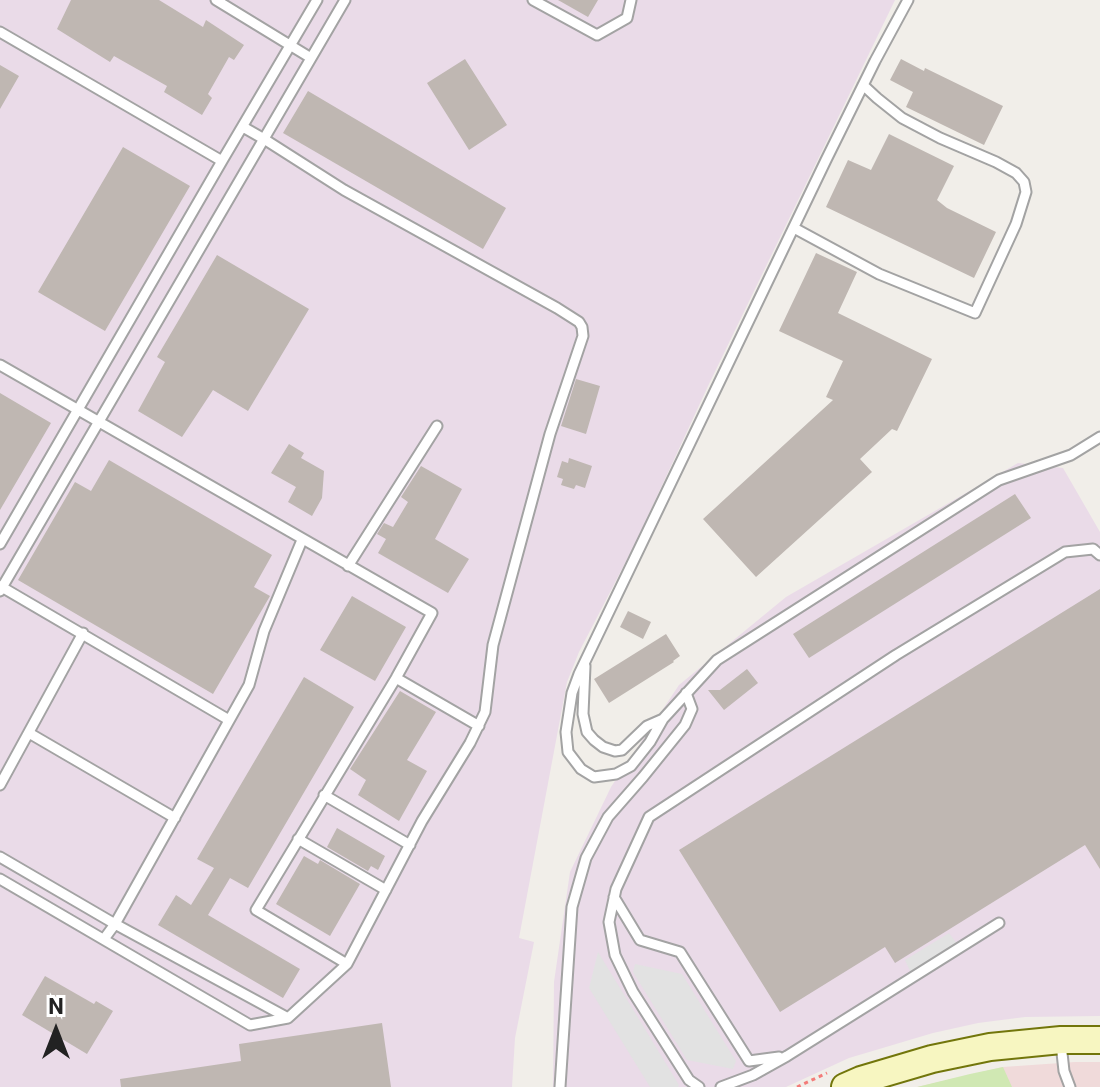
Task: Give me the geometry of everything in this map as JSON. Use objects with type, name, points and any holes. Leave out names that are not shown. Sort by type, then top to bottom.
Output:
[{"type":"main road","points":[[845,1087],[944,1057],[990,1047],[1061,1040],[1100,1040]]},
{"type":"lane","points":[[216,0],[311,58]]},
{"type":"lane","points":[[0,544],[317,0]]},
{"type":"lane","points":[[229,720],[1,588],[345,0]]},
{"type":"lane","points":[[533,0],[597,35],[627,18],[631,0]]},
{"type":"lane","points":[[908,0],[863,85],[579,674],[572,693],[566,732],[568,752],[581,769],[594,777],[616,774],[631,766],[663,719],[717,660],[999,480],[1071,455],[1100,437]]},
{"type":"lane","points":[[0,32],[222,161]]},
{"type":"lane","points":[[794,228],[879,274],[975,313],[1016,224],[1026,192],[1024,182],[1016,173],[996,162],[902,118],[863,85]]},
{"type":"lane","points":[[0,879],[250,1025],[288,1018],[347,964],[485,712],[493,645],[550,434],[583,336],[582,327],[557,308],[344,190],[243,127]]},
{"type":"lane","points":[[0,365],[432,613],[256,910],[347,964]]},
{"type":"lane","points":[[348,566],[437,426]]},
{"type":"lane","points":[[104,939],[249,685],[264,631],[302,540]]},
{"type":"lane","points":[[699,1087],[689,1080],[670,1051],[633,992],[615,955],[609,922],[614,897],[649,817],[896,655],[1065,552],[1093,549],[1100,555]]},
{"type":"lane","points":[[0,785],[83,633]]},
{"type":"lane","points":[[585,663],[583,714],[587,732],[603,747],[622,750],[647,726],[663,719]]},
{"type":"lane","points":[[396,678],[479,726]]},
{"type":"lane","points":[[560,1087],[572,907],[586,858],[608,817],[685,725],[692,709],[686,693]]},
{"type":"lane","points":[[29,733],[175,818]]},
{"type":"lane","points":[[324,795],[410,845]]},
{"type":"lane","points":[[298,839],[386,890]]},
{"type":"lane","points":[[0,857],[288,1018]]},
{"type":"lane","points":[[614,897],[640,940],[680,952],[749,1061],[787,1056]]},
{"type":"lane","points":[[721,1087],[753,1075],[787,1056],[999,923]]},
{"type":"lane","points":[[1061,1040],[1064,1071],[1070,1087]]},
{"type":"path","points":[[797,1087],[809,1081]]},
{"type":"shaded area","points":[[0,0],[895,0],[567,682],[519,938],[534,942],[515,1038],[512,1087],[0,1087]]},
{"type":"shaded area","points":[[1018,463],[1063,468],[1100,532],[1100,1016],[1025,1017],[933,1033],[849,1058],[786,1087],[553,1087],[554,982],[570,872],[611,787],[679,685],[786,597]]},
{"type":"shaded area","points":[[949,933],[957,944],[911,973],[905,960]]},
{"type":"shaded area","points":[[598,952],[678,1087],[650,1087],[589,988]]},
{"type":"shaded area","points":[[635,964],[682,974],[736,1061],[733,1069],[687,1060],[633,972]]},
{"type":"shaded area","points":[[1100,1062],[1100,1087],[917,1087],[1003,1067]]},
{"type":"green space","points":[[1003,1067],[1012,1087],[917,1087],[970,1074]]},
{"type":"building","points":[[71,0],[159,0],[203,27],[206,20],[244,45],[234,60],[229,57],[208,94],[212,98],[202,115],[164,92],[167,86],[114,56],[110,62],[57,29]]},
{"type":"building","points":[[558,0],[598,0],[588,17]]},
{"type":"building","points":[[465,59],[507,125],[469,150],[427,83]]},
{"type":"building","points":[[901,59],[1003,106],[984,145],[906,107],[913,92],[890,80]]},
{"type":"building","points":[[0,65],[19,76],[0,109]]},
{"type":"building","points":[[308,91],[506,208],[483,249],[283,133]]},
{"type":"building","points":[[889,134],[954,166],[937,200],[996,232],[974,278],[826,207],[848,160],[871,170]]},
{"type":"building","points":[[123,147],[190,186],[105,331],[38,292]]},
{"type":"building","points":[[816,253],[857,272],[838,313],[932,359],[897,431],[892,429],[860,459],[872,472],[756,577],[703,519],[833,400],[826,397],[843,361],[779,331]]},
{"type":"building","points":[[217,255],[309,309],[248,411],[213,390],[182,437],[138,411],[165,362],[157,357]]},
{"type":"building","points":[[576,379],[600,386],[586,434],[561,426]]},
{"type":"building","points":[[0,393],[51,423],[0,510]]},
{"type":"building","points":[[289,444],[304,453],[301,458],[324,471],[322,498],[312,516],[288,502],[296,487],[271,473]]},
{"type":"building","points":[[569,458],[592,466],[585,488],[561,485],[563,479],[557,477],[562,461],[568,463]]},
{"type":"building","points":[[109,460],[272,555],[254,587],[270,596],[213,694],[18,580],[75,482],[91,491]]},
{"type":"building","points":[[421,466],[462,489],[435,539],[469,559],[448,593],[378,553],[386,539],[377,534],[384,523],[393,527],[408,502],[401,497]]},
{"type":"building","points":[[1015,494],[1031,518],[809,658],[793,634]]},
{"type":"building","points":[[1100,589],[1100,869],[1085,845],[895,963],[885,947],[780,1012],[679,850]]},
{"type":"building","points":[[352,596],[406,627],[375,681],[320,650]]},
{"type":"building","points":[[628,611],[651,622],[643,639],[620,627]]},
{"type":"building","points":[[666,634],[680,656],[609,703],[594,679]]},
{"type":"building","points":[[747,669],[758,683],[724,710],[708,690],[720,690]]},
{"type":"building","points":[[304,677],[354,707],[248,888],[230,878],[208,915],[300,969],[283,998],[158,925],[176,895],[191,905],[214,868],[197,859]]},
{"type":"building","points":[[400,691],[436,712],[407,760],[427,771],[399,821],[358,795],[366,780],[350,769]]},
{"type":"building","points":[[337,828],[385,856],[378,870],[371,866],[368,871],[327,847]]},
{"type":"building","points":[[304,856],[318,864],[320,860],[360,884],[330,936],[276,904]]},
{"type":"building","points":[[45,976],[94,1004],[96,1001],[113,1011],[87,1054],[22,1015]]},
{"type":"building","points":[[382,1023],[391,1087],[121,1087],[120,1079],[241,1061],[239,1044]]}]
